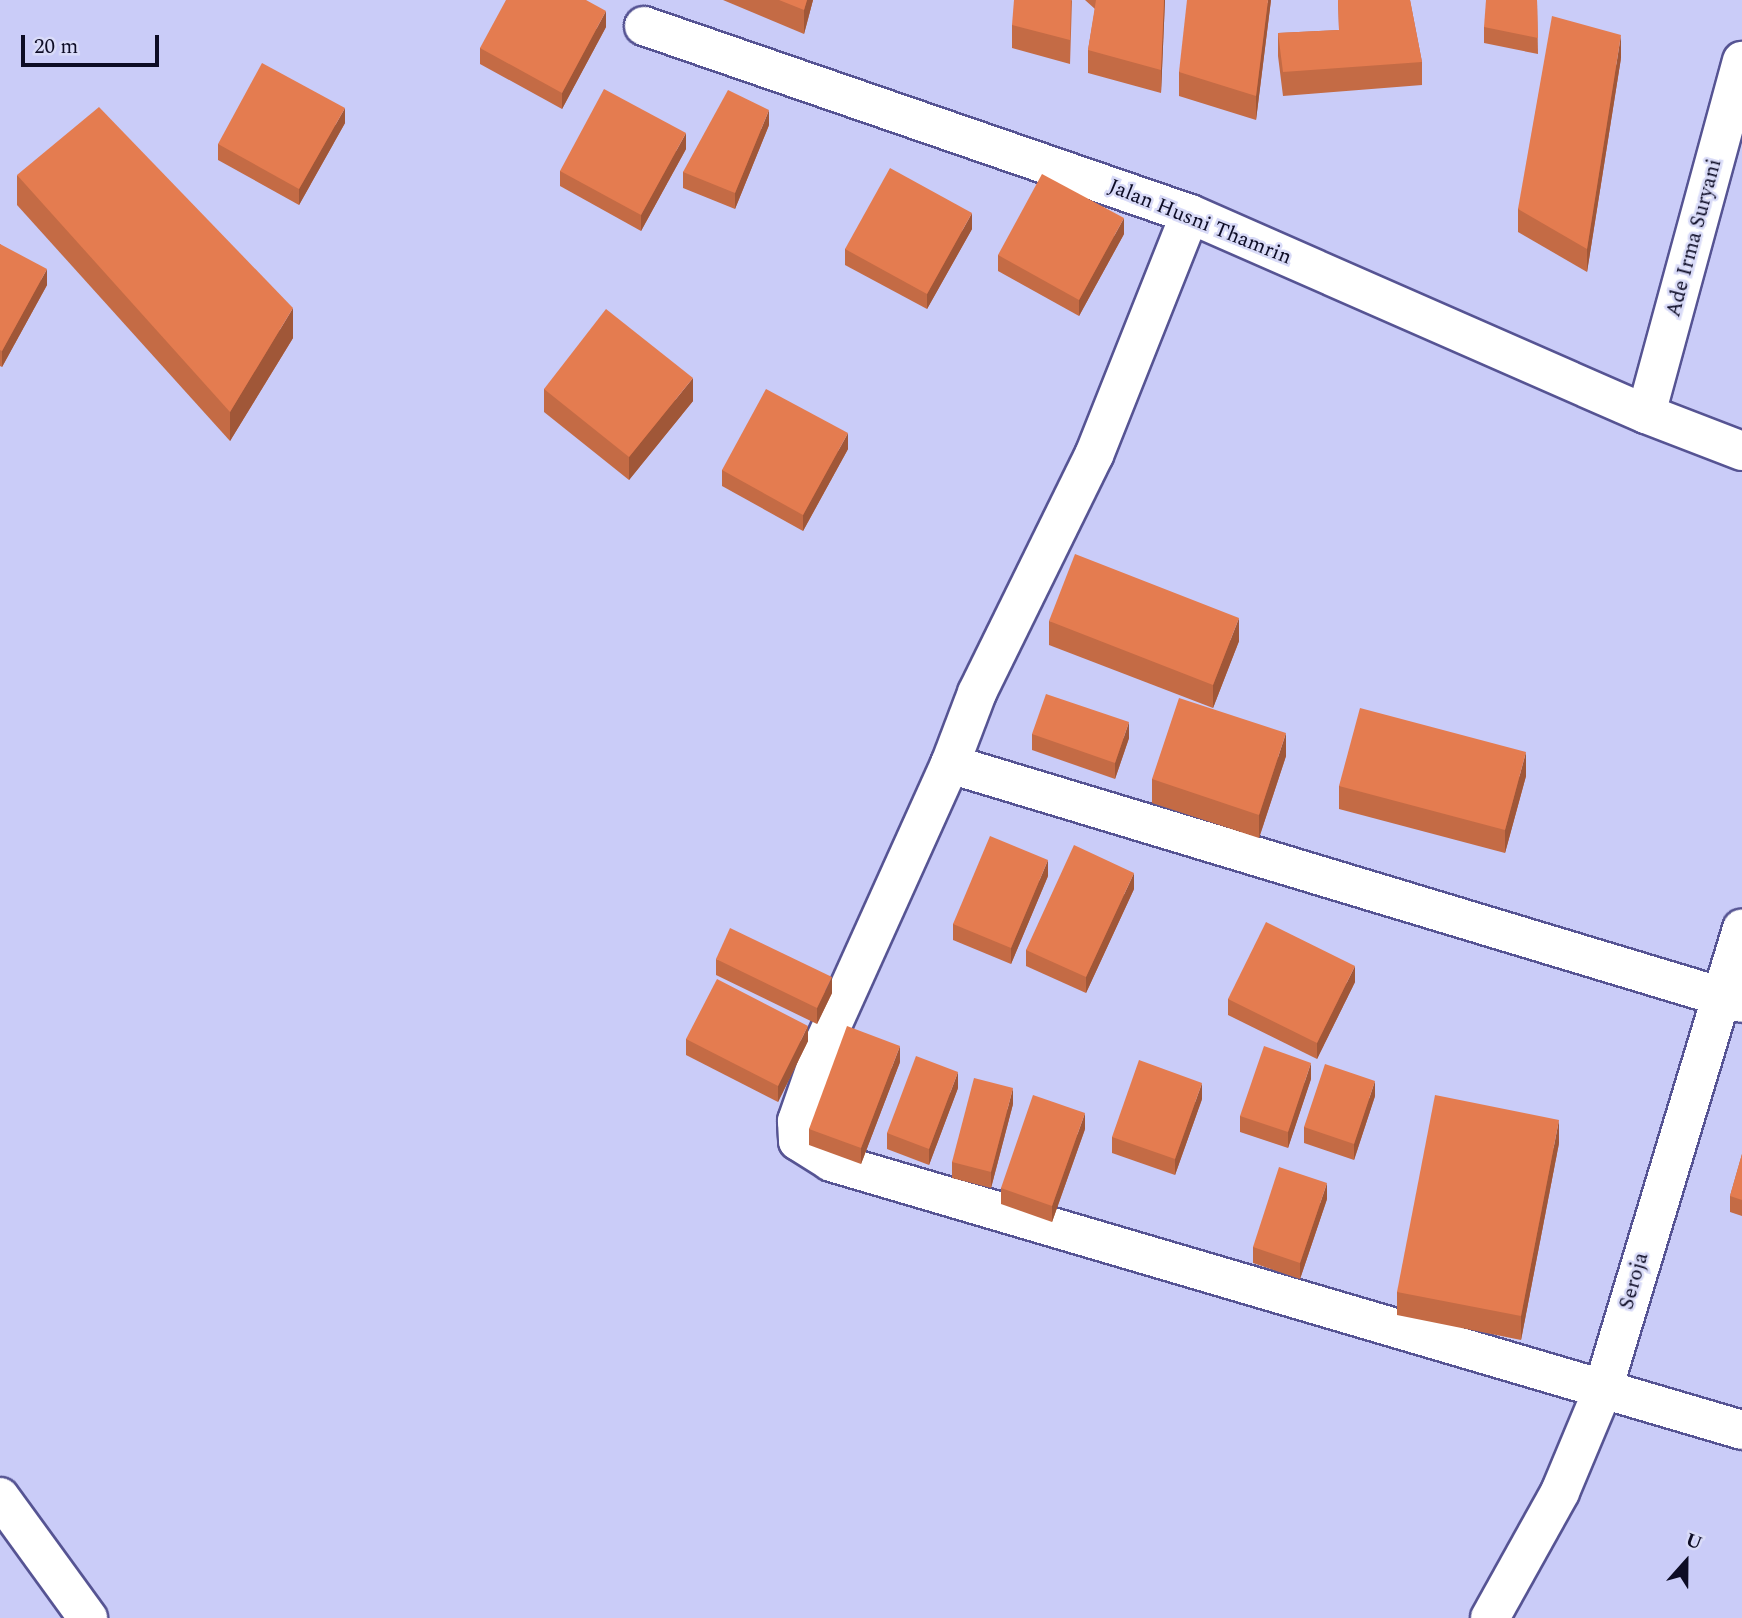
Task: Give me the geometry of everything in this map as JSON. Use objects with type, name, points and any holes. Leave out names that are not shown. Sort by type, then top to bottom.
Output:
[{"type":"street","name":"Jalan Husni Thamrin","points":[[644,26],[1190,214],[1646,414],[1742,452]]},
{"type":"street","name":"Ade Irma Suryani","points":[[1646,414],[1742,61]]},
{"type":"street","points":[[1190,214],[1094,455],[977,693],[950,764],[825,1041],[797,1121],[798,1141],[806,1150],[831,1162],[1139,1256],[1439,1338],[1742,1430]]},
{"type":"street","points":[[950,764],[1731,1000]]},
{"type":"street","name":"Seroja","points":[[1490,1618],[1560,1492],[1603,1389],[1731,1000],[1742,929]]},
{"type":"street","points":[[3,1507],[88,1618]]},
{"type":"building","points":[[506,0],[586,0],[606,11],[562,93],[480,48]]},
{"type":"building","points":[[779,0],[807,0],[804,10]]},
{"type":"building","points":[[1014,0],[1071,0],[1070,40],[1012,25]]},
{"type":"building","points":[[1096,0],[1164,0],[1161,70],[1088,50]]},
{"type":"building","points":[[1187,0],[1268,0],[1256,96],[1179,72]]},
{"type":"building","points":[[1338,0],[1410,0],[1422,62],[1283,72],[1278,33],[1339,30]]},
{"type":"building","points":[[1486,0],[1537,0],[1538,38],[1484,27]]},
{"type":"building","points":[[1552,16],[1621,35],[1587,249],[1518,209]]},
{"type":"building","points":[[262,63],[345,108],[299,189],[218,144]]},
{"type":"building","points":[[604,89],[686,133],[641,215],[560,171]]},
{"type":"building","points":[[728,90],[769,110],[735,193],[683,172]]},
{"type":"building","points":[[99,107],[293,308],[230,412],[17,175]]},
{"type":"building","points":[[890,168],[972,213],[927,294],[845,249]]},
{"type":"building","points":[[1042,174],[1124,218],[1079,300],[998,255]]},
{"type":"building","points":[[0,244],[47,269],[2,351],[0,350]]},
{"type":"building","points":[[606,309],[693,378],[629,457],[544,389]]},
{"type":"building","points":[[766,389],[848,433],[803,515],[722,470]]},
{"type":"building","points":[[1075,554],[1239,618],[1213,685],[1049,621]]},
{"type":"building","points":[[1046,694],[1129,722],[1115,763],[1032,734]]},
{"type":"building","points":[[1179,698],[1286,733],[1259,815],[1152,779]]},
{"type":"building","points":[[1360,708],[1526,752],[1505,830],[1339,786]]},
{"type":"building","points":[[990,836],[1048,860],[1011,948],[953,924]]},
{"type":"building","points":[[1074,845],[1134,873],[1086,977],[1026,950]]},
{"type":"building","points":[[1266,922],[1355,966],[1317,1043],[1228,999]]},
{"type":"building","points":[[730,928],[832,977],[817,1008],[716,959]]},
{"type":"building","points":[[717,979],[808,1026],[778,1086],[686,1039]]},
{"type":"building","points":[[847,1026],[900,1046],[861,1148],[809,1129]]},
{"type":"building","points":[[1264,1046],[1311,1063],[1288,1132],[1240,1116]]},
{"type":"building","points":[[916,1056],[958,1072],[929,1149],[887,1133]]},
{"type":"building","points":[[1139,1060],[1202,1083],[1175,1159],[1112,1137]]},
{"type":"building","points":[[1325,1064],[1375,1081],[1354,1144],[1304,1127]]},
{"type":"building","points":[[974,1078],[1013,1088],[991,1172],[952,1162]]},
{"type":"building","points":[[1033,1095],[1085,1113],[1052,1206],[1001,1188]]},
{"type":"building","points":[[1435,1095],[1559,1120],[1521,1316],[1397,1292]]},
{"type":"building","points":[[1742,1154],[1742,1200],[1730,1196]]},
{"type":"building","points":[[1279,1167],[1327,1183],[1300,1263],[1253,1247]]}]
